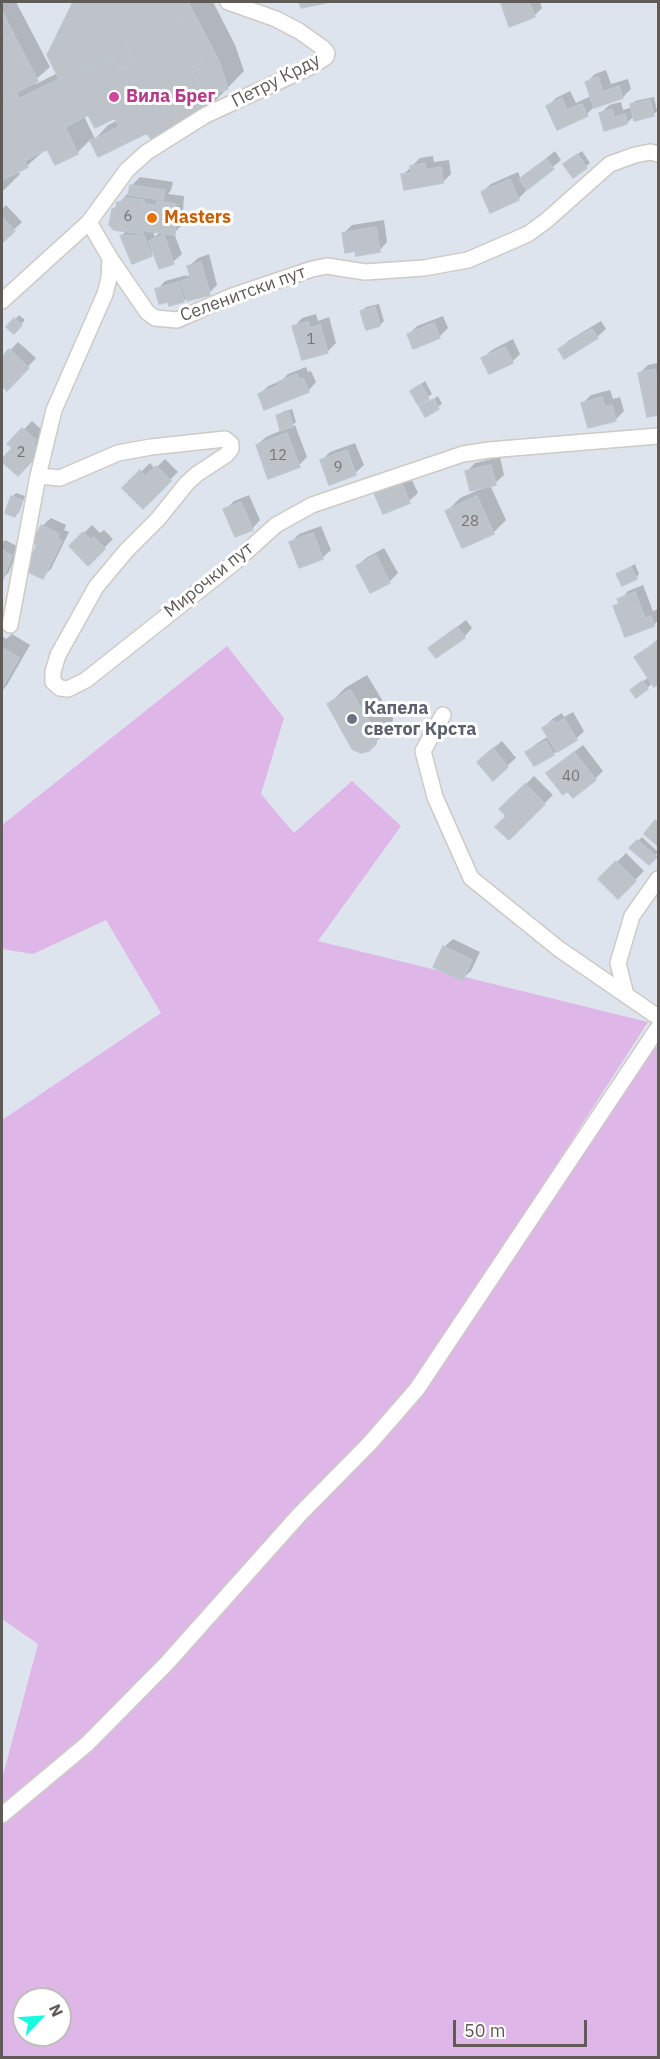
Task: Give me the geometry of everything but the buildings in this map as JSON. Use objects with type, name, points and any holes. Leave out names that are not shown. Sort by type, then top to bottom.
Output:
[{"type":"street","name":"Петру Крду","points":[[90,222],[106,196],[127,170],[168,137],[326,57],[327,53],[323,48],[299,31],[276,19],[228,2]]},
{"type":"street","name":"Селенитски пут","points":[[90,222],[110,258],[147,312],[155,318],[177,320],[232,296],[312,268],[327,266],[365,272],[424,268],[468,260],[528,234],[610,164],[635,154],[650,152],[658,154]]},
{"type":"street","points":[[2,301],[90,222]]},
{"type":"street","points":[[10,625],[38,476],[54,410],[105,294],[110,258]]},
{"type":"street","name":"Мирочки пут","points":[[38,476],[60,478],[117,453],[184,443],[228,440],[231,449],[187,483],[158,519],[126,551],[96,587],[58,655],[53,672],[53,682],[60,688],[68,689],[86,680],[235,562],[276,525],[312,505],[463,454],[658,436]]},
{"type":"street","points":[[443,715],[423,751],[435,796],[471,878],[560,949],[658,1017]]},
{"type":"street","points":[[626,995],[618,963],[632,916],[658,879]]},
{"type":"street","points":[[2,1815],[87,1744],[167,1663],[300,1514],[370,1443],[417,1389],[658,1028]]},
{"type":"shaded area","points":[[227,646],[284,718],[261,794],[294,833],[352,781],[401,826],[318,941],[648,1022],[530,1205],[542,1211],[652,1048],[658,1047],[658,2057],[2,2058],[2,1779],[38,1644],[2,1619],[2,1120],[161,1013],[106,920],[33,954],[2,949],[2,825]]},
{"type":"place","name":"Вила Брег","points":[[114,97]]},
{"type":"place","name":"Masters","points":[[152,218]]},
{"type":"place","name":"Капела светог Крста","points":[[352,719]]}]
